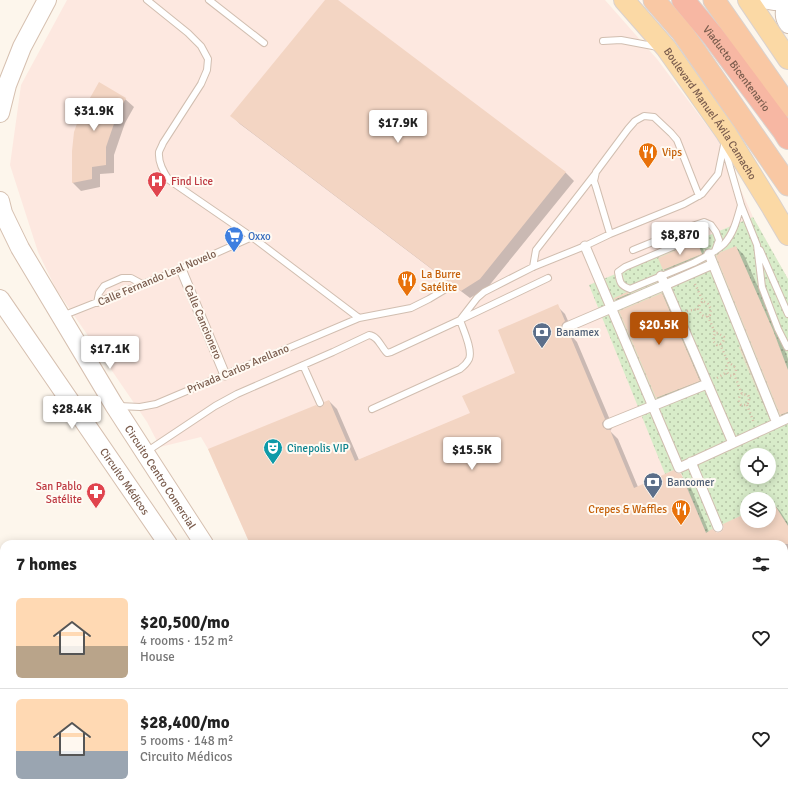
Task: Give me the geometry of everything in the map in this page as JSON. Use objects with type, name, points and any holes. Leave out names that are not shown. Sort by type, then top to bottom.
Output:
[{"type":"highway","name":"Boulevard Manuel Ávila Camacho","points":[[654,0],[682,32],[788,185]]},
{"type":"highway","name":"Viaducto Bicentenario","points":[[683,0],[713,36],[788,138]]},
{"type":"highway","points":[[714,0],[788,106]]},
{"type":"main road","name":"Boulevard Manuel Ávila Camacho","points":[[624,0],[666,48],[725,139],[771,206],[788,235]]},
{"type":"main road","points":[[748,0],[788,59]]},
{"type":"main road","points":[[0,113],[7,85],[22,47],[45,3]]},
{"type":"main road","name":"Circuito Centro Comercial","points":[[1,209],[20,248],[114,405],[201,540]]},
{"type":"main road","name":"Circuito Médicos","points":[[0,299],[165,540]]},
{"type":"street","points":[[763,0],[788,2]]},
{"type":"street","points":[[788,2],[784,8],[783,14],[788,25]]},
{"type":"street","points":[[585,246],[679,468],[788,418]]},
{"type":"street","points":[[712,253],[714,264],[777,423]]},
{"type":"street","points":[[567,327],[611,308],[663,281],[690,274],[714,264]]},
{"type":"street","name":"Calle Cancionero","points":[[180,269],[225,375]]},
{"type":"street","points":[[663,281],[732,443]]},
{"type":"street","points":[[608,424],[706,384]]},
{"type":"street","points":[[691,462],[718,527]]},
{"type":"lane","points":[[147,0],[188,33],[201,46],[208,59],[207,70],[201,84],[163,143],[159,153],[163,172],[169,180],[252,237],[359,318]]},
{"type":"lane","points":[[209,0],[264,43]]},
{"type":"lane","points":[[603,42],[621,40],[666,48]]},
{"type":"lane","points":[[533,267],[536,250],[628,129],[644,116],[654,117],[677,140],[699,196]]},
{"type":"lane","points":[[460,320],[477,298],[484,292],[533,267],[684,204],[702,194],[718,174],[725,139]]},
{"type":"lane","points":[[725,139],[741,205],[788,314]]},
{"type":"lane","points":[[596,172],[594,181],[610,234]]},
{"type":"lane","points":[[696,237],[625,267],[618,272],[620,282],[623,286],[630,289],[663,281],[712,253],[724,244],[734,230],[741,205]]},
{"type":"lane","points":[[634,250],[704,222],[712,225],[719,240],[712,253]]},
{"type":"lane","name":"Calle Fernando Leal Novelo","points":[[61,317],[180,269],[252,237]]},
{"type":"lane","points":[[757,245],[762,287],[786,347]]},
{"type":"lane","points":[[97,303],[99,293],[104,286],[122,278],[131,278],[142,284]]},
{"type":"lane","points":[[145,453],[215,406],[237,394],[369,335],[375,337],[387,353],[391,352],[548,278]]},
{"type":"lane","name":"Privada Carlos Arellano","points":[[114,405],[140,407],[156,404],[359,318],[411,308],[444,290]]},
{"type":"lane","points":[[372,409],[460,369],[466,364],[470,358],[470,351],[460,320]]},
{"type":"lane","points":[[303,365],[320,403]]},
{"type":"path","points":[[690,274],[703,301],[708,304],[711,309],[710,315],[708,316]]},
{"type":"path","points":[[703,301],[698,309],[705,317],[708,316]]},
{"type":"path","points":[[708,316],[715,333],[713,341],[717,345],[720,344]]},
{"type":"path","points":[[715,333],[722,334],[724,337],[723,342],[720,344]]},
{"type":"path","points":[[720,344],[729,364],[732,364],[736,368],[736,373],[734,374],[742,394]]},
{"type":"path","points":[[729,364],[726,366],[727,372],[731,376],[734,374]]},
{"type":"path","points":[[742,394],[748,395],[749,402],[747,405],[757,431]]},
{"type":"path","points":[[742,394],[738,398],[739,402],[742,405],[747,405]]},
{"type":"shaded area","points":[[67,0],[605,0],[657,59],[720,143],[753,217],[788,279],[788,540],[248,540],[208,449],[201,437],[160,447],[147,422],[56,289],[38,252],[10,165],[21,85]]},
{"type":"green space","points":[[753,217],[788,279],[788,526],[776,507],[776,492],[740,492],[740,516],[706,533],[679,468],[665,474],[589,285]]},
{"type":"building","points":[[325,0],[338,0],[566,172],[480,279],[461,291],[230,116]]},
{"type":"building","points":[[99,82],[126,98],[117,115],[106,147],[106,165],[92,167],[92,179],[72,183],[72,151],[74,132],[84,104],[86,105]]},
{"type":"building","points":[[697,241],[702,254],[663,270],[658,258]]},
{"type":"building","points":[[736,246],[773,330],[788,370],[788,412],[780,415],[716,256],[721,252]]},
{"type":"building","points":[[627,292],[630,293],[614,300],[614,298]]},
{"type":"building","points":[[662,293],[700,381],[656,398],[619,311]]},
{"type":"building","points":[[558,304],[565,321],[562,324],[561,329],[564,332],[569,333],[605,419],[602,423],[603,427],[610,430],[634,488],[674,470],[676,473],[681,474],[706,533],[712,529],[717,533],[721,532],[724,528],[723,524],[740,516],[740,528],[776,528],[776,507],[788,526],[788,540],[248,540],[208,449],[316,405],[321,407],[324,405],[324,402],[329,400],[355,461],[470,413],[462,396],[515,373],[498,330]]},
{"type":"building","points":[[739,347],[740,347],[769,420]]},
{"type":"place","name":"Vips","points":[[648,169]]},
{"type":"place","name":"Find Lice","points":[[157,198]]},
{"type":"place","name":"Oxxo","points":[[234,253]]},
{"type":"place","name":"La Burre Satélite","points":[[407,297]]},
{"type":"place","name":"Banamex","points":[[542,349]]},
{"type":"place","name":"Cinepolis VIP","points":[[273,465]]},
{"type":"place","name":"Bancomer","points":[[653,499]]},
{"type":"place","name":"San Pablo Satélite","points":[[96,509]]},
{"type":"place","name":"Crepes & Waffles","points":[[681,526]]}]
